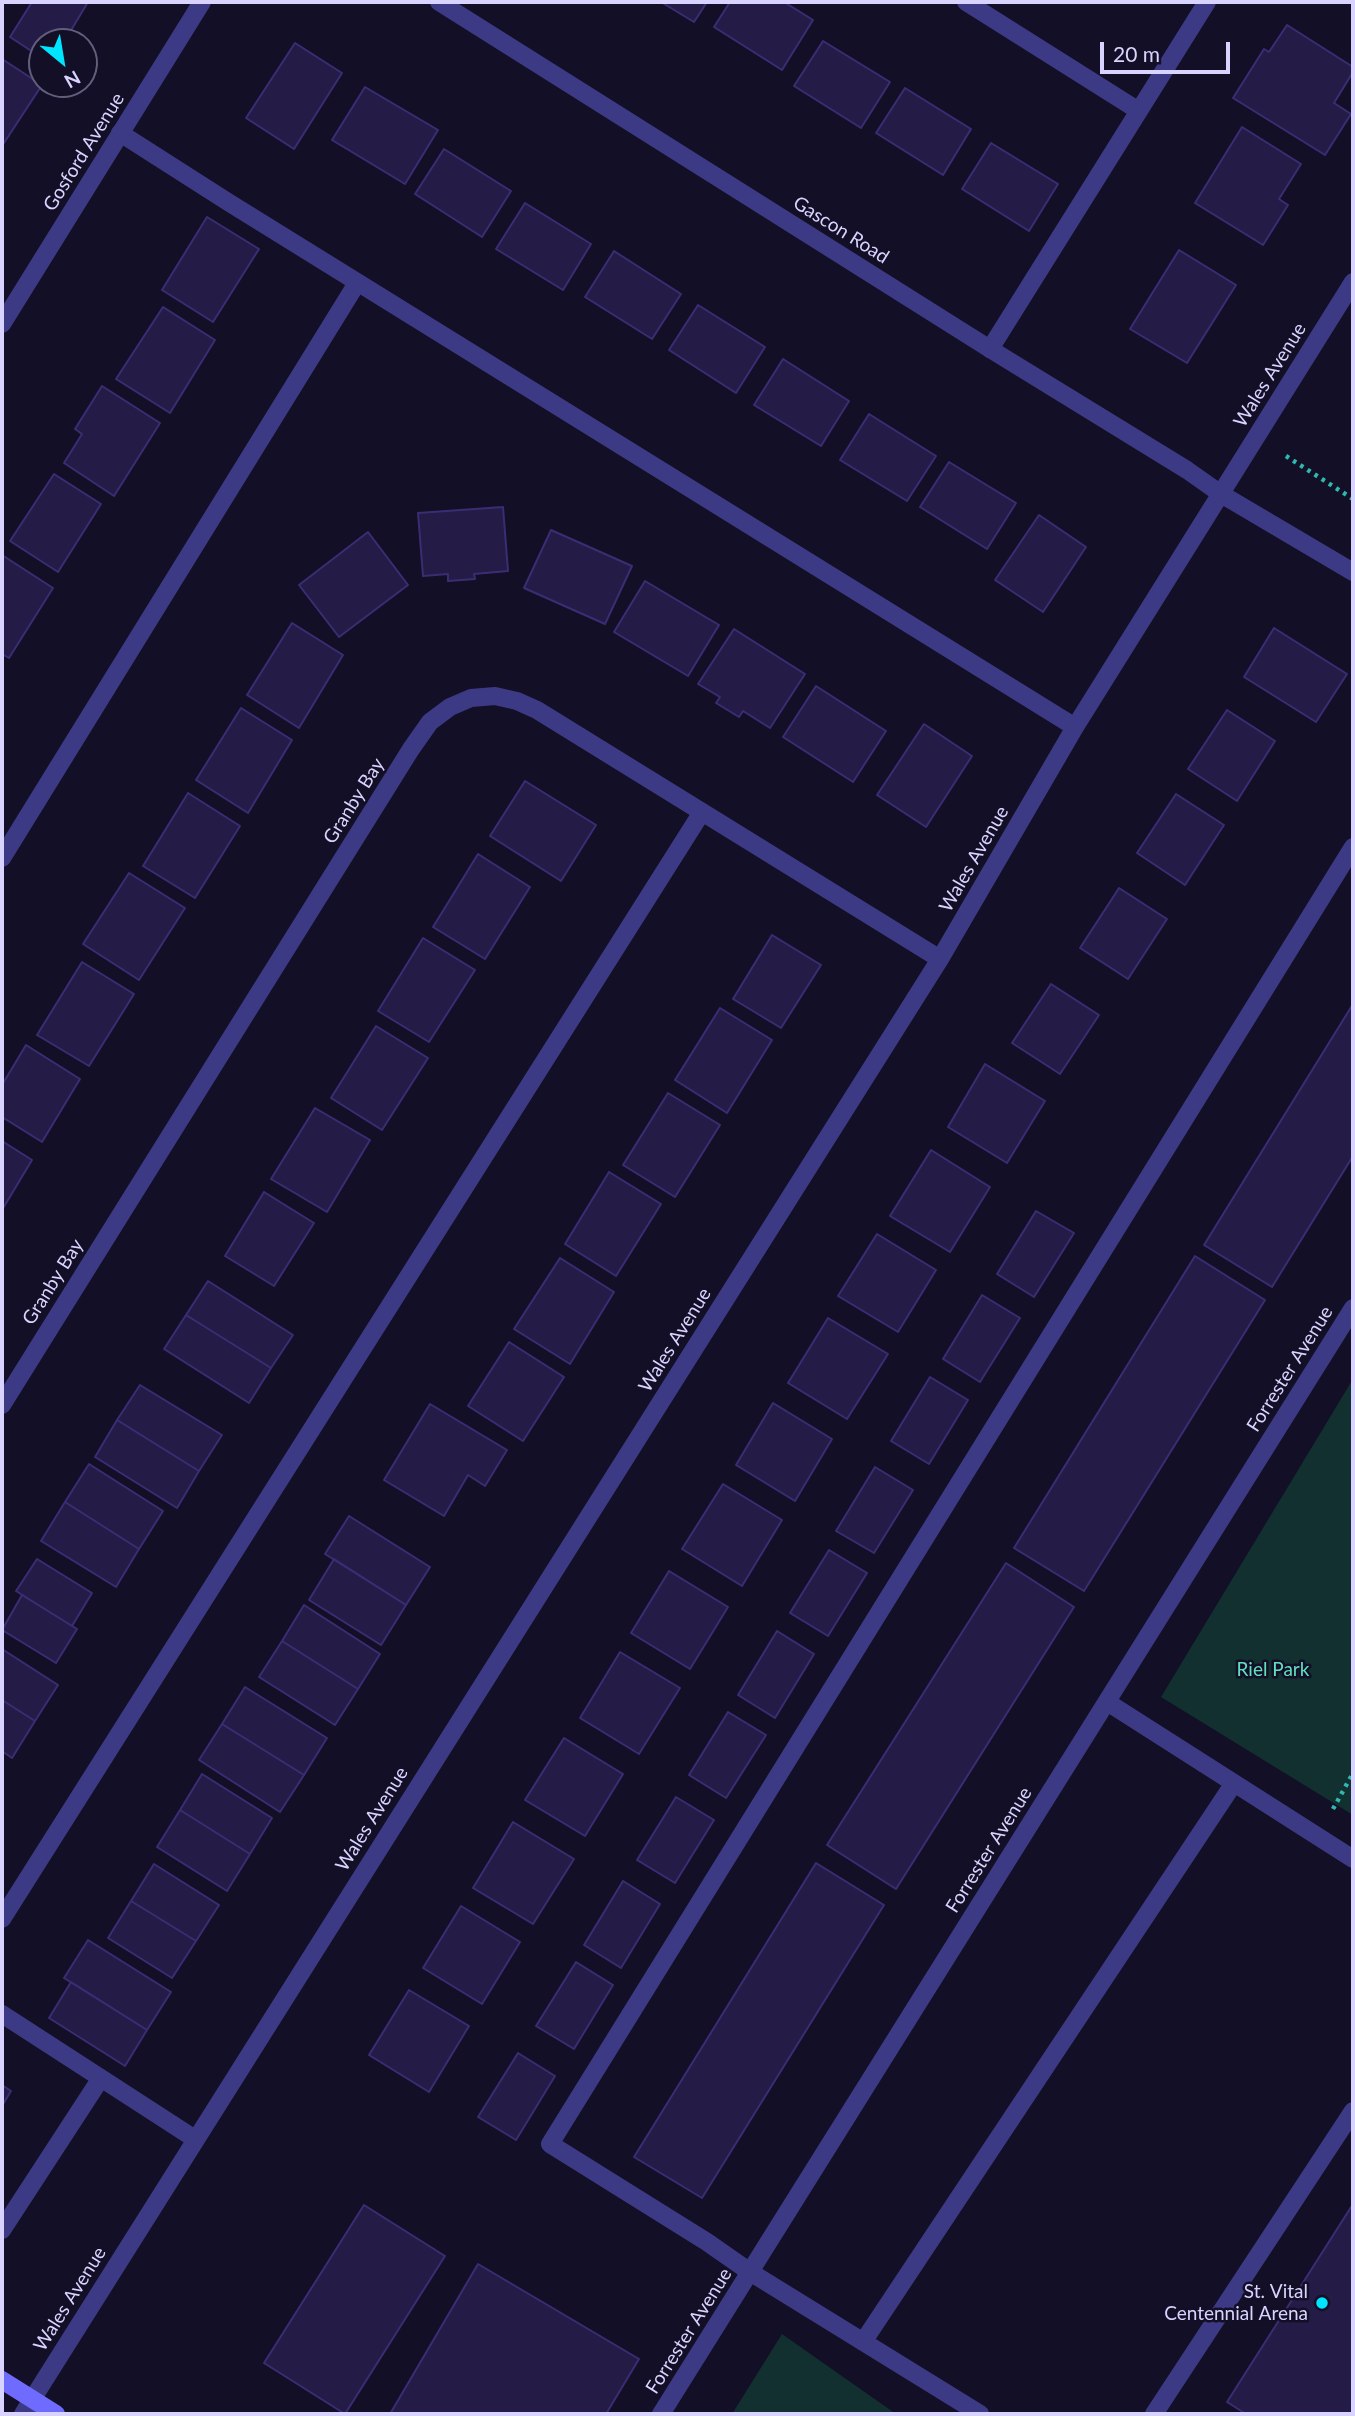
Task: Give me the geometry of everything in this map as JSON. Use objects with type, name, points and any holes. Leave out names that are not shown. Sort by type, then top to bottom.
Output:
[{"type":"main road","points":[[2,2380],[27,2407],[56,2414]]},
{"type":"street","name":"Gosford Avenue","points":[[2,324],[202,2]]},
{"type":"street","name":"Gascon Road","points":[[439,2],[1221,494]]},
{"type":"street","points":[[966,2],[1139,111]]},
{"type":"street","points":[[990,349],[1207,2]]},
{"type":"street","points":[[120,133],[357,283],[1075,727]]},
{"type":"street","name":"Wales Avenue","points":[[27,2407],[940,959],[1075,727],[1353,282]]},
{"type":"street","points":[[2,858],[357,283]]},
{"type":"street","points":[[1221,494],[1353,572]]},
{"type":"street","name":"Granby Bay","points":[[2,1405],[411,748],[430,722],[450,707],[471,698],[495,696],[517,701],[537,710],[940,959]]},
{"type":"street","points":[[2,1919],[702,812]]},
{"type":"street","points":[[980,2414],[550,2144],[1353,847]]},
{"type":"street","name":"Forrester Avenue","points":[[661,2414],[1353,1308]]},
{"type":"street","points":[[1107,1702],[1353,1859]]},
{"type":"street","points":[[863,2342],[1234,1783]]},
{"type":"street","points":[[2,2014],[195,2138]]},
{"type":"street","points":[[2,2230],[101,2078]]},
{"type":"street","points":[[1154,2414],[1353,2111]]},
{"type":"path","points":[[1286,456],[1353,499]]},
{"type":"path","points":[[1317,1835],[1353,1773]]},
{"type":"green space","name":"Riel Park","points":[[1353,1379],[1353,1815],[1161,1697]]},
{"type":"green space","points":[[782,2334],[896,2414],[732,2414]]},
{"type":"building","points":[[32,2],[88,2],[72,28],[28,28],[28,49],[10,37]]},
{"type":"building","points":[[661,2],[707,2],[694,22]]},
{"type":"building","points":[[730,2],[784,2],[813,20],[782,70],[714,27]]},
{"type":"building","points":[[1287,25],[1353,67],[1353,72],[1334,103],[1351,114],[1325,155],[1233,98],[1264,49],[1269,52]]},
{"type":"building","points":[[823,41],[890,82],[861,128],[794,86]]},
{"type":"building","points":[[295,43],[342,73],[294,149],[246,118]]},
{"type":"building","points":[[2,59],[28,76],[28,98],[33,98],[2,146]]},
{"type":"building","points":[[365,87],[438,130],[405,184],[332,140]]},
{"type":"building","points":[[905,88],[971,129],[943,175],[876,133]]},
{"type":"building","points":[[1242,127],[1301,164],[1279,199],[1288,205],[1263,245],[1195,203]]},
{"type":"building","points":[[991,143],[1058,184],[1029,231],[962,189]]},
{"type":"building","points":[[444,149],[511,191],[482,237],[415,194]]},
{"type":"building","points":[[525,203],[591,244],[563,290],[496,249]]},
{"type":"building","points":[[207,217],[259,249],[213,322],[162,290]]},
{"type":"building","points":[[1179,250],[1236,285],[1187,363],[1130,329]]},
{"type":"building","points":[[614,251],[681,294],[652,339],[585,297]]},
{"type":"building","points":[[698,305],[765,347],[736,393],[669,350]]},
{"type":"building","points":[[163,307],[215,340],[170,413],[116,379]]},
{"type":"building","points":[[783,359],[849,401],[821,446],[754,405]]},
{"type":"building","points":[[102,386],[160,423],[114,496],[64,463],[82,434],[75,429]]},
{"type":"building","points":[[869,414],[936,456],[907,501],[840,460]]},
{"type":"building","points":[[949,462],[1016,503],[987,549],[920,507]]},
{"type":"building","points":[[54,474],[101,504],[58,572],[10,541]]},
{"type":"building","points":[[503,507],[508,571],[474,574],[475,579],[448,581],[448,574],[423,576],[418,513]]},
{"type":"building","points":[[1039,515],[1086,547],[1043,612],[995,580]]},
{"type":"building","points":[[551,530],[632,566],[605,624],[524,588]]},
{"type":"building","points":[[368,532],[408,585],[339,637],[299,585]]},
{"type":"building","points":[[2,555],[53,588],[9,658],[2,654]]},
{"type":"building","points":[[645,581],[719,625],[688,676],[614,632]]},
{"type":"building","points":[[292,623],[343,655],[299,728],[247,695]]},
{"type":"building","points":[[1274,628],[1347,674],[1316,722],[1244,677]]},
{"type":"building","points":[[734,629],[805,674],[770,728],[743,711],[739,717],[716,703],[720,697],[698,684]]},
{"type":"building","points":[[816,686],[886,731],[853,782],[783,737]]},
{"type":"building","points":[[241,708],[292,740],[248,813],[196,780]]},
{"type":"building","points":[[1227,710],[1275,741],[1237,801],[1188,769]]},
{"type":"building","points":[[924,724],[972,756],[926,827],[877,795]]},
{"type":"building","points":[[525,781],[596,825],[561,881],[490,836]]},
{"type":"building","points":[[188,793],[240,826],[195,898],[143,866]]},
{"type":"building","points":[[1176,794],[1224,825],[1185,885],[1137,853]]},
{"type":"building","points":[[478,854],[530,887],[485,959],[433,927]]},
{"type":"building","points":[[129,873],[185,908],[139,980],[83,944]]},
{"type":"building","points":[[1119,888],[1167,919],[1128,979],[1080,948]]},
{"type":"building","points":[[772,935],[821,965],[781,1028],[733,999]]},
{"type":"building","points":[[423,938],[475,970],[429,1042],[378,1011]]},
{"type":"building","points":[[82,962],[134,994],[89,1066],[37,1035]]},
{"type":"building","points":[[1051,984],[1099,1015],[1060,1074],[1012,1043]]},
{"type":"building","points":[[1353,1004],[1353,1156],[1272,1287],[1204,1245]]},
{"type":"building","points":[[720,1008],[772,1040],[727,1113],[675,1080]]},
{"type":"building","points":[[376,1026],[428,1058],[382,1130],[331,1098]]},
{"type":"building","points":[[26,1045],[80,1079],[42,1142],[2,1117],[2,1085]]},
{"type":"building","points":[[985,1064],[1045,1101],[1007,1163],[948,1127]]},
{"type":"building","points":[[668,1093],[720,1125],[675,1197],[623,1165]]},
{"type":"building","points":[[315,1108],[370,1140],[327,1212],[271,1179]]},
{"type":"building","points":[[2,1141],[32,1160],[2,1210]]},
{"type":"building","points":[[931,1150],[990,1187],[950,1252],[890,1216]]},
{"type":"building","points":[[609,1172],[661,1204],[616,1276],[565,1244]]},
{"type":"building","points":[[264,1192],[314,1223],[274,1286],[225,1256]]},
{"type":"building","points":[[1036,1211],[1074,1233],[1034,1297],[997,1274]]},
{"type":"building","points":[[877,1234],[936,1270],[898,1332],[838,1296]]},
{"type":"building","points":[[1195,1256],[1265,1300],[1084,1591],[1014,1548]]},
{"type":"building","points":[[560,1258],[614,1292],[570,1364],[514,1329]]},
{"type":"building","points":[[208,1281],[293,1335],[271,1368],[186,1315]]},
{"type":"building","points":[[982,1295],[1020,1318],[980,1382],[943,1359]]},
{"type":"building","points":[[186,1315],[271,1368],[249,1403],[164,1349]]},
{"type":"building","points":[[828,1318],[888,1354],[847,1419],[788,1383]]},
{"type":"building","points":[[509,1342],[564,1377],[523,1441],[468,1406]]},
{"type":"building","points":[[930,1377],[968,1400],[929,1464],[891,1441]]},
{"type":"building","points":[[140,1385],[222,1435],[199,1471],[117,1420]]},
{"type":"building","points":[[773,1403],[832,1439],[795,1501],[736,1465]]},
{"type":"building","points":[[430,1404],[507,1450],[485,1486],[468,1475],[444,1516],[384,1480]]},
{"type":"building","points":[[117,1420],[199,1471],[177,1508],[95,1457]]},
{"type":"building","points":[[89,1464],[163,1511],[139,1549],[65,1502]]},
{"type":"building","points":[[875,1467],[913,1490],[874,1553],[836,1531]]},
{"type":"building","points":[[723,1484],[782,1520],[742,1586],[682,1549]]},
{"type":"building","points":[[65,1502],[139,1549],[116,1587],[41,1541]]},
{"type":"building","points":[[349,1516],[430,1567],[406,1605],[325,1554]]},
{"type":"building","points":[[829,1550],[867,1573],[828,1636],[790,1613]]},
{"type":"building","points":[[37,1559],[92,1593],[72,1626],[16,1591]]},
{"type":"building","points":[[334,1559],[406,1605],[381,1645],[309,1600]]},
{"type":"building","points":[[1006,1563],[1074,1607],[896,1889],[827,1845]]},
{"type":"building","points":[[669,1571],[728,1607],[690,1669],[631,1633]]},
{"type":"building","points":[[22,1595],[77,1629],[56,1663],[2,1630]]},
{"type":"building","points":[[304,1605],[380,1654],[358,1689],[282,1641]]},
{"type":"building","points":[[777,1631],[814,1654],[775,1718],[738,1695]]},
{"type":"building","points":[[282,1641],[358,1689],[335,1725],[259,1677]]},
{"type":"building","points":[[2,1649],[58,1685],[35,1721],[2,1700]]},
{"type":"building","points":[[620,1652],[680,1688],[639,1754],[580,1718]]},
{"type":"building","points":[[245,1687],[327,1738],[304,1775],[222,1724]]},
{"type":"building","points":[[2,1700],[35,1721],[12,1758],[2,1751]]},
{"type":"building","points":[[728,1712],[766,1735],[726,1798],[689,1775]]},
{"type":"building","points":[[222,1724],[304,1775],[280,1812],[199,1760]]},
{"type":"building","points":[[564,1738],[623,1774],[585,1836],[525,1800]]},
{"type":"building","points":[[202,1774],[272,1818],[250,1854],[180,1810]]},
{"type":"building","points":[[676,1797],[714,1820],[675,1883],[637,1860]]},
{"type":"building","points":[[180,1810],[250,1854],[227,1891],[157,1847]]},
{"type":"building","points":[[513,1822],[574,1859],[533,1924],[473,1888]]},
{"type":"building","points":[[816,1863],[884,1905],[702,2198],[634,2157]]},
{"type":"building","points":[[154,1864],[219,1905],[196,1941],[131,1901]]},
{"type":"building","points":[[623,1881],[660,1904],[621,1968],[584,1945]]},
{"type":"building","points":[[131,1901],[196,1941],[172,1978],[108,1938]]},
{"type":"building","points":[[461,1906],[520,1942],[482,2004],[423,1968]]},
{"type":"building","points":[[88,1940],[171,1992],[147,2030],[64,1978]]},
{"type":"building","points":[[576,1962],[613,1985],[574,2049],[536,2026]]},
{"type":"building","points":[[71,1982],[147,2030],[125,2066],[49,2018]]},
{"type":"building","points":[[409,1990],[469,2026],[429,2092],[369,2055]]},
{"type":"building","points":[[518,2053],[555,2076],[516,2140],[478,2117]]},
{"type":"building","points":[[2,2085],[11,2091],[2,2106]]},
{"type":"building","name":"St. Vital Centennial Arena","points":[[1353,2204],[1353,2414],[1246,2414],[1227,2402]]},
{"type":"building","points":[[364,2205],[445,2256],[345,2414],[264,2363]]},
{"type":"building","points":[[478,2264],[639,2359],[606,2414],[390,2414]]},
{"type":"place","name":"St. Vital Centennial Arena","points":[[1322,2303]]}]
